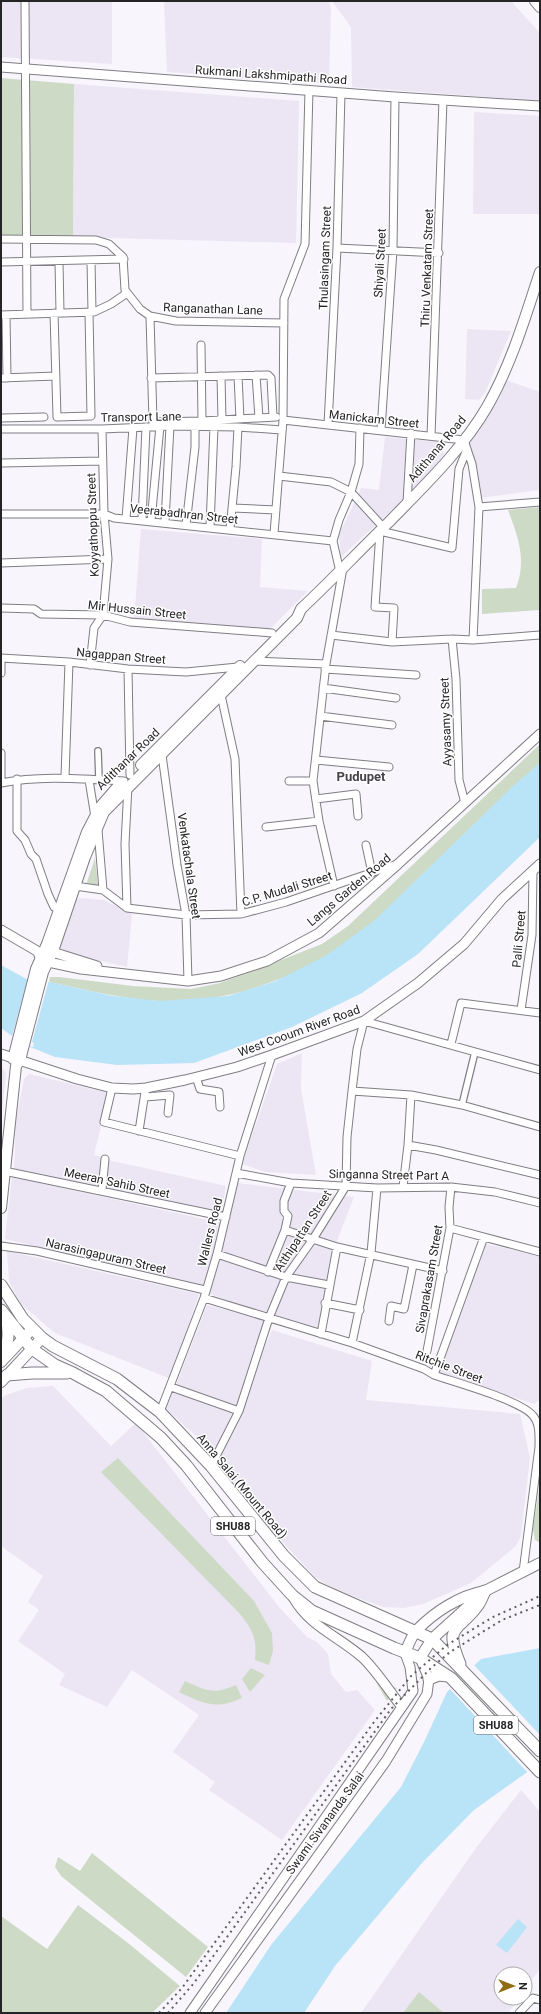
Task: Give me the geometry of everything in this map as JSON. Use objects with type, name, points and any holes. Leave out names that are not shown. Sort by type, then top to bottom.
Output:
[{"type":"main road","points":[[535,1],[540,6]]},
{"type":"main road","name":"Adithanar Road","points":[[45,954],[75,886],[97,826],[107,807],[127,781],[292,613],[301,609],[342,570],[465,445],[502,378],[522,326],[540,272]]},
{"type":"main road","name":"Adithanar Road","points":[[1,1208],[16,1062],[20,1044],[59,909],[87,832],[95,816],[104,801],[127,781],[162,755],[297,618],[301,609]]},
{"type":"main road","name":"Anna Salai (Mount Road)","points":[[1,1285],[23,1319],[42,1338],[53,1346],[117,1380],[160,1412],[211,1466],[284,1556],[315,1587],[432,1639],[461,1668]]},
{"type":"main road","points":[[1,1362],[8,1346],[8,1328],[3,1313]]},
{"type":"main road","name":"SHU88","points":[[3,1313],[32,1349],[55,1366],[73,1373],[106,1391],[161,1438],[186,1465],[262,1562],[291,1594],[312,1612],[405,1653],[420,1658],[450,1677],[540,1772]]},
{"type":"main road","points":[[1,1362],[32,1329]]},
{"type":"main road","points":[[4,1378],[42,1338]]},
{"type":"main road","points":[[4,1378],[32,1373],[73,1373]]},
{"type":"main road","points":[[405,1653],[415,1632],[436,1613],[470,1594],[485,1590],[540,1564]]},
{"type":"main road","points":[[420,1658],[432,1639],[485,1590]]},
{"type":"main road","points":[[461,1668],[453,1642],[455,1627],[478,1605],[485,1590]]},
{"type":"main road","name":"SHU88","points":[[461,1668],[540,1751]]},
{"type":"main road","points":[[429,1679],[439,1675],[450,1677]]},
{"type":"street","points":[[25,1],[25,262],[27,314]]},
{"type":"street","name":"Rukmani Lakshmipathi Road","points":[[1,67],[395,97],[540,106]]},
{"type":"street","points":[[274,534],[283,418],[284,299],[305,244],[309,90]]},
{"type":"street","name":"Thulasingam Street","points":[[328,425],[337,248],[341,93]]},
{"type":"street","name":"Shiyali Street","points":[[382,430],[393,250],[395,97]]},
{"type":"street","name":"Thiru Venkatam Street","points":[[431,436],[439,252],[443,100]]},
{"type":"street","points":[[1,239],[100,240],[115,248],[124,259],[125,285],[127,293],[111,304],[90,312],[4,315],[4,378],[56,376]]},
{"type":"street","points":[[337,248],[439,252]]},
{"type":"street","points":[[1,262],[124,259]]},
{"type":"street","points":[[59,261],[56,376],[57,417],[91,416],[91,260]]},
{"type":"street","name":"Ranganathan Lane","points":[[127,293],[140,309],[150,316],[176,321],[284,323]]},
{"type":"street","points":[[150,316],[151,378],[268,375],[271,378],[273,417]]},
{"type":"street","points":[[201,345],[202,421]]},
{"type":"street","points":[[221,376],[222,420]]},
{"type":"street","points":[[238,376],[240,419]]},
{"type":"street","points":[[256,376],[259,418]]},
{"type":"street","name":"Manickam Street","points":[[151,378],[153,422],[273,417],[328,425],[411,433],[431,436],[465,445]]},
{"type":"street","points":[[1,418],[44,417]]},
{"type":"street","points":[[151,520],[160,426]]},
{"type":"street","points":[[165,522],[170,426]]},
{"type":"street","name":"Transport Lane","points":[[1,429],[102,429],[170,426],[238,427],[282,430]]},
{"type":"street","points":[[142,520],[146,427]]},
{"type":"street","points":[[186,525],[195,447],[195,427]]},
{"type":"street","points":[[210,527],[214,427]]},
{"type":"street","points":[[230,529],[233,508],[238,427]]},
{"type":"street","points":[[126,518],[133,428]]},
{"type":"street","points":[[334,886],[319,821],[313,781],[325,666],[342,570],[333,541],[339,520],[351,492],[359,464],[360,428]]},
{"type":"street","name":"Koyyathoppu Street","points":[[90,665],[94,628],[104,616],[108,559],[104,514],[102,429]]},
{"type":"street","points":[[407,503],[411,433]]},
{"type":"street","points":[[465,445],[472,464],[479,507],[473,640]]},
{"type":"street","points":[[279,476],[330,482],[351,492],[381,529],[452,548],[460,469],[465,445]]},
{"type":"street","points":[[1,462],[102,461]]},
{"type":"street","points":[[479,507],[540,502]]},
{"type":"street","points":[[233,508],[276,510]]},
{"type":"street","name":"Veerabadhran Street","points":[[1,514],[104,514],[114,518],[151,520],[333,541]]},
{"type":"street","points":[[381,529],[375,607],[394,608],[392,642]]},
{"type":"street","points":[[1,563],[108,559]]},
{"type":"street","name":"Mir Hussain Street","points":[[1,608],[34,609],[41,614],[104,616],[130,622],[272,633]]},
{"type":"street","points":[[331,635],[392,642],[452,639],[473,640],[540,635]]},
{"type":"street","name":"Ayyasamy Street","points":[[452,639],[456,679],[459,780],[465,803]]},
{"type":"street","points":[[1,658],[1,673]]},
{"type":"street","name":"Nagappan Street","points":[[1,658],[69,662],[128,669],[186,672],[238,667]]},
{"type":"street","points":[[254,661],[416,675]]},
{"type":"street","points":[[65,777],[69,662]]},
{"type":"street","points":[[127,908],[125,844],[128,669]]},
{"type":"street","points":[[323,688],[396,698]]},
{"type":"street","points":[[221,695],[235,759],[241,914]]},
{"type":"street","points":[[320,716],[392,725]]},
{"type":"street","name":"Langs Garden Road","points":[[1,930],[45,954],[111,971],[188,982],[221,976],[267,961],[319,933],[398,864],[540,734]]},
{"type":"street","points":[[98,750],[99,780]]},
{"type":"street","points":[[1,753],[1,783],[17,779],[65,777],[89,780],[127,781]]},
{"type":"street","name":"Venkatachala Street","points":[[162,755],[177,865],[186,916],[188,982]]},
{"type":"street","points":[[316,760],[389,767]]},
{"type":"street","points":[[17,779],[17,831],[24,840],[31,854],[36,859],[48,894],[54,907],[59,909]]},
{"type":"street","points":[[89,780],[97,826],[104,890]]},
{"type":"street","points":[[289,781],[313,781]]},
{"type":"street","points":[[316,799],[356,794],[358,816]]},
{"type":"street","points":[[266,827],[319,821]]},
{"type":"street","points":[[366,845],[372,873]]},
{"type":"street","name":"C.P. Mudali Street","points":[[127,908],[186,916],[241,914],[334,886],[398,864]]},
{"type":"street","name":"Palli Street","points":[[521,1010],[532,935],[537,867]]},
{"type":"street","name":"West Cooum River Road","points":[[1,1054],[16,1062],[112,1088],[145,1093],[196,1077],[237,1067],[272,1055],[364,1021],[418,983],[464,944],[502,899],[537,867]]},
{"type":"street","points":[[75,886],[104,890],[127,908]]},
{"type":"street","points":[[451,1044],[461,1003],[521,1010],[540,1014]]},
{"type":"street","points":[[364,1021],[540,1070]]},
{"type":"street","name":"Atthipattan Street","points":[[211,1466],[239,1411],[270,1318],[286,1277],[313,1239],[346,1186],[347,1138],[352,1091],[357,1049],[364,1021]]},
{"type":"street","points":[[462,1105],[475,1052]]},
{"type":"street","name":"Wallers Road","points":[[160,1412],[171,1387],[205,1294],[217,1254],[240,1156],[272,1055]]},
{"type":"street","points":[[196,1077],[200,1089],[219,1092],[220,1107]]},
{"type":"street","points":[[112,1088],[104,1122],[240,1156]]},
{"type":"street","points":[[352,1091],[411,1095],[462,1105],[540,1126]]},
{"type":"street","points":[[138,1131],[145,1093],[170,1095],[168,1113]]},
{"type":"street","points":[[403,1187],[408,1145],[411,1095]]},
{"type":"street","points":[[408,1145],[436,1150],[540,1175]]},
{"type":"street","points":[[102,1190],[105,1159]]},
{"type":"street","name":"Meeran Sahib Street","points":[[4,1171],[102,1190],[226,1217]]},
{"type":"street","name":"Singanna Street Part A","points":[[236,1173],[291,1183],[377,1188],[451,1187],[495,1192],[540,1203]]},
{"type":"street","points":[[268,1272],[285,1230],[288,1216],[284,1212],[284,1201],[291,1183]]},
{"type":"street","name":"Sivaprakasam Street","points":[[427,1351],[450,1228],[449,1207],[451,1187]]},
{"type":"street","points":[[352,1343],[371,1253],[377,1188]]},
{"type":"street","points":[[450,1228],[540,1252]]},
{"type":"street","points":[[285,1230],[337,1246],[443,1271]]},
{"type":"street","points":[[434,1375],[484,1237]]},
{"type":"street","name":"Narasingapuram Street","points":[[1,1246],[37,1251],[205,1294]]},
{"type":"street","points":[[321,1334],[325,1303],[337,1246]]},
{"type":"street","points":[[217,1254],[286,1277],[329,1285]]},
{"type":"street","points":[[389,1321],[391,1306],[404,1309],[413,1265]]},
{"type":"street","name":"Ritchie Street","points":[[205,1294],[270,1318],[352,1343],[424,1369],[434,1375],[515,1403],[534,1416],[538,1427],[539,1447],[523,1572]]},
{"type":"street","points":[[325,1303],[360,1310]]},
{"type":"street","points":[[171,1387],[239,1411]]},
{"type":"street","points":[[291,1594],[299,1608],[312,1622],[362,1657],[402,1707]]},
{"type":"street","name":"Swami Sivananda Salai","points":[[190,2013],[413,1691],[410,1667],[405,1653]]},
{"type":"street","points":[[420,1658],[429,1679]]},
{"type":"street","name":"Swami Sivananda Salai","points":[[205,2013],[386,1761],[427,1694],[429,1679]]},
{"type":"street","points":[[519,2013],[533,1998],[540,2000]]},
{"type":"shaded area","points":[[1,1],[112,1],[112,64],[1,57]]},
{"type":"shaded area","points":[[164,1],[329,1],[331,9],[329,84],[167,72]]},
{"type":"shaded area","points":[[332,1],[511,1],[540,33],[540,101],[352,87],[351,27]]},
{"type":"shaded area","points":[[74,84],[299,101],[296,243],[73,237]]},
{"type":"shaded area","points":[[474,112],[540,116],[540,214],[473,214]]},
{"type":"shaded area","points":[[467,329],[511,331],[485,393],[479,400],[465,399]]},
{"type":"shaded area","points":[[506,380],[540,392],[540,490],[480,498],[468,444],[500,397]]},
{"type":"shaded area","points":[[385,437],[441,442],[444,454],[419,485],[341,557],[339,535],[361,488],[379,490]]},
{"type":"shaded area","points":[[141,529],[262,539],[260,587],[308,591],[267,632],[134,620]]},
{"type":"shaded area","points":[[79,898],[104,900],[132,914],[127,967],[70,954],[58,946],[72,903]]},
{"type":"shaded area","points":[[302,1053],[301,1089],[316,1175],[265,1172],[242,1164],[277,1064]]},
{"type":"shaded area","points":[[1,1066],[6,1073],[1,1123]]},
{"type":"shaded area","points":[[29,1074],[109,1093],[94,1155],[101,1157],[98,1187],[14,1170],[16,1120],[24,1079]]},
{"type":"shaded area","points":[[108,1160],[226,1186],[221,1215],[105,1188]]},
{"type":"shaded area","points":[[12,1177],[222,1223],[205,1283],[200,1286],[5,1239]]},
{"type":"shaded area","points":[[238,1183],[354,1197],[337,1241],[319,1331],[207,1293]]},
{"type":"shaded area","points":[[485,1244],[540,1255],[540,1399],[534,1404],[438,1372]]},
{"type":"shaded area","points":[[7,1251],[199,1294],[171,1379],[55,1333],[21,1304],[9,1281]]},
{"type":"shaded area","points":[[207,1305],[268,1321],[237,1408],[176,1385]]},
{"type":"shaded area","points":[[272,1330],[372,1361],[366,1400],[520,1414],[530,1457],[521,1536],[516,1546],[471,1583],[423,1604],[404,1608],[383,1607],[340,1592],[316,1578],[265,1523],[217,1461]]},
{"type":"shaded area","points":[[53,1386],[111,1446],[136,1423],[279,1607],[307,1637],[317,1642],[328,1654],[331,1674],[346,1692],[357,1690],[375,1710],[282,1840],[209,1790],[215,1782],[173,1752],[199,1715],[132,1670],[107,1707],[59,1685],[65,1674],[18,1641],[39,1610],[28,1602],[43,1576],[1,1546],[1,1399],[6,1395],[27,1388]]},
{"type":"shaded area","points":[[174,1390],[235,1414],[214,1453],[163,1406]]},
{"type":"shaded area","points":[[521,1790],[540,1812],[540,1969],[533,1978],[533,1966],[493,1966],[493,2006],[513,2006],[508,2013],[361,2013],[476,1848]]},
{"type":"green space","points":[[1,78],[74,84],[73,237],[1,239]]},
{"type":"green space","points":[[540,507],[540,610],[482,614],[482,589],[516,588],[519,578],[521,568],[520,549],[508,510]]},
{"type":"green space","points":[[540,744],[540,763],[415,881],[382,915],[353,938],[329,954],[302,969],[275,981],[247,990],[218,997],[188,1001],[159,1001],[131,998],[104,994],[49,982],[50,977],[59,977],[133,986],[191,989],[220,983],[322,944],[348,926]]},
{"type":"green space","points":[[95,858],[98,886],[86,885]]},
{"type":"green space","points":[[118,1458],[254,1601],[272,1633],[273,1651],[269,1665],[255,1660],[255,1640],[248,1624],[239,1613],[101,1472]]},
{"type":"green space","points":[[540,1482],[540,1543],[535,1540],[533,1529]]},
{"type":"green space","points":[[251,1668],[265,1675],[250,1692],[242,1679]]},
{"type":"green space","points":[[185,1681],[205,1689],[216,1691],[236,1685],[242,1698],[233,1702],[217,1705],[196,1700],[179,1692]]},
{"type":"green space","points":[[376,1682],[397,1688],[387,1701]]},
{"type":"green space","points":[[92,1853],[208,1947],[186,1977],[61,1876],[55,1867],[58,1857],[80,1871]]},
{"type":"green space","points":[[78,1905],[128,1943],[180,1986],[152,2013],[3,2013],[1,2011],[1,1916],[47,1949]]},
{"type":"green space","points":[[419,1992],[444,2013],[403,2013]]},
{"type":"water","points":[[540,763],[540,837],[418,954],[362,993],[292,1027],[194,1063],[117,1065],[55,1057],[23,1044],[1,1028],[1,965],[30,981],[49,982],[113,996],[160,1001],[228,996],[276,981],[327,955],[375,920],[513,786]]},
{"type":"water","points":[[540,1648],[540,1763],[474,1810],[422,1863],[335,1966],[304,2013],[226,2013],[271,1945],[401,1787],[447,1692],[481,1659]]},
{"type":"water","points":[[518,1919],[527,1927],[507,1953],[496,1945]]},
{"type":"pier","points":[[28,978],[49,980],[32,1042],[34,1043],[33,1047],[19,1043],[12,1036]]},
{"type":"pier","points":[[473,1664],[540,1735],[540,1765],[529,1774],[448,1687]]},
{"type":"railway","points":[[159,2013],[182,1988],[374,1722],[411,1676],[447,1645],[493,1617],[540,1596]]},
{"type":"railway","points":[[168,2013],[194,1983],[391,1709],[431,1668],[450,1652],[502,1620],[540,1605]]},
{"type":"district","name":"Pudupet","points":[[361,776]]}]
